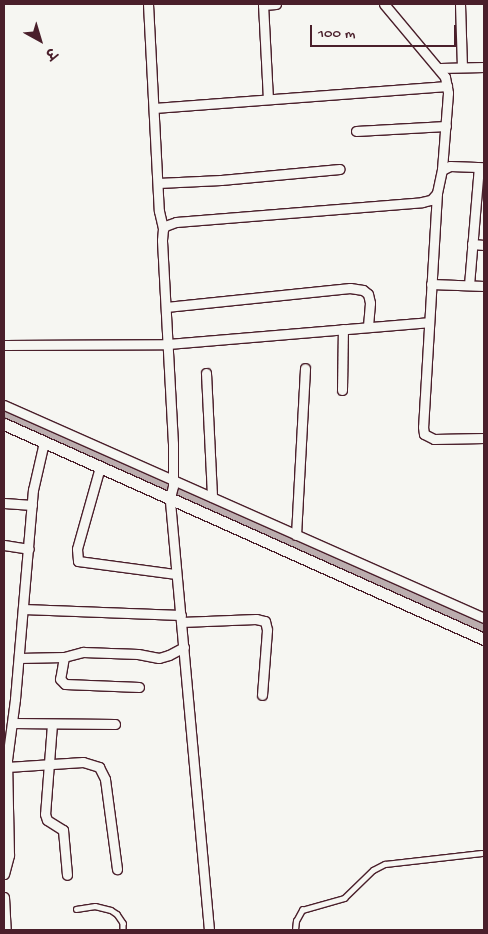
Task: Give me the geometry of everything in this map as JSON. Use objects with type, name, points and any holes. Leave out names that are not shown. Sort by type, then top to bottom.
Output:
[{"type":"street","points":[[148,4],[160,220],[163,230],[173,444],[171,489],[176,574],[209,930]]},
{"type":"street","points":[[268,99],[263,4],[276,4]]},
{"type":"street","points":[[384,4],[440,68],[447,86],[446,126],[442,170],[437,193],[430,284],[424,434],[434,439],[484,438]]},
{"type":"street","points":[[460,4],[462,67]]},
{"type":"street","points":[[440,68],[484,67]]},
{"type":"street","points":[[154,108],[447,86]]},
{"type":"street","points":[[356,131],[446,126]]},
{"type":"street","points":[[442,170],[450,166],[481,167],[468,285]]},
{"type":"street","points":[[158,183],[339,169]]},
{"type":"street","points":[[163,230],[165,226],[176,222],[422,202],[431,200],[437,193]]},
{"type":"street","points":[[472,244],[484,244]]},
{"type":"street","points":[[430,284],[484,286]]},
{"type":"street","points":[[166,307],[350,288],[363,290],[368,294],[370,303],[368,327]]},
{"type":"street","points":[[4,345],[168,344],[428,322]]},
{"type":"street","points":[[342,390],[343,329]]},
{"type":"street","points":[[296,535],[305,368]]},
{"type":"street","points":[[206,372],[212,497]]},
{"type":"street","points":[[4,405],[171,489],[484,639]]},
{"type":"street","points":[[4,424],[100,467],[171,489],[212,497],[484,618]]},
{"type":"street","points":[[4,874],[9,855],[7,767],[19,658],[32,505],[44,442]]},
{"type":"street","points":[[100,467],[77,549],[78,561],[176,574]]},
{"type":"street","points":[[4,503],[32,505]]},
{"type":"street","points":[[4,545],[29,549]]},
{"type":"street","points":[[23,609],[181,618],[256,619],[265,621],[267,630],[262,696]]},
{"type":"street","points":[[19,658],[64,657],[83,652],[138,654],[159,658],[184,647]]},
{"type":"street","points":[[64,657],[60,679],[65,684],[139,687]]},
{"type":"street","points":[[12,724],[115,724]]},
{"type":"street","points":[[52,724],[45,814],[46,820],[63,830],[67,875]]},
{"type":"street","points":[[7,767],[50,763],[94,763],[104,772],[117,869]]},
{"type":"street","points":[[4,897],[6,930]]},
{"type":"lane","points":[[295,930],[296,920],[302,910],[344,898],[373,870],[385,864],[480,853]]},
{"type":"lane","points":[[76,909],[95,906],[111,910],[123,923],[124,930]]},
{"type":"waterway","points":[[4,414],[484,627]]}]
